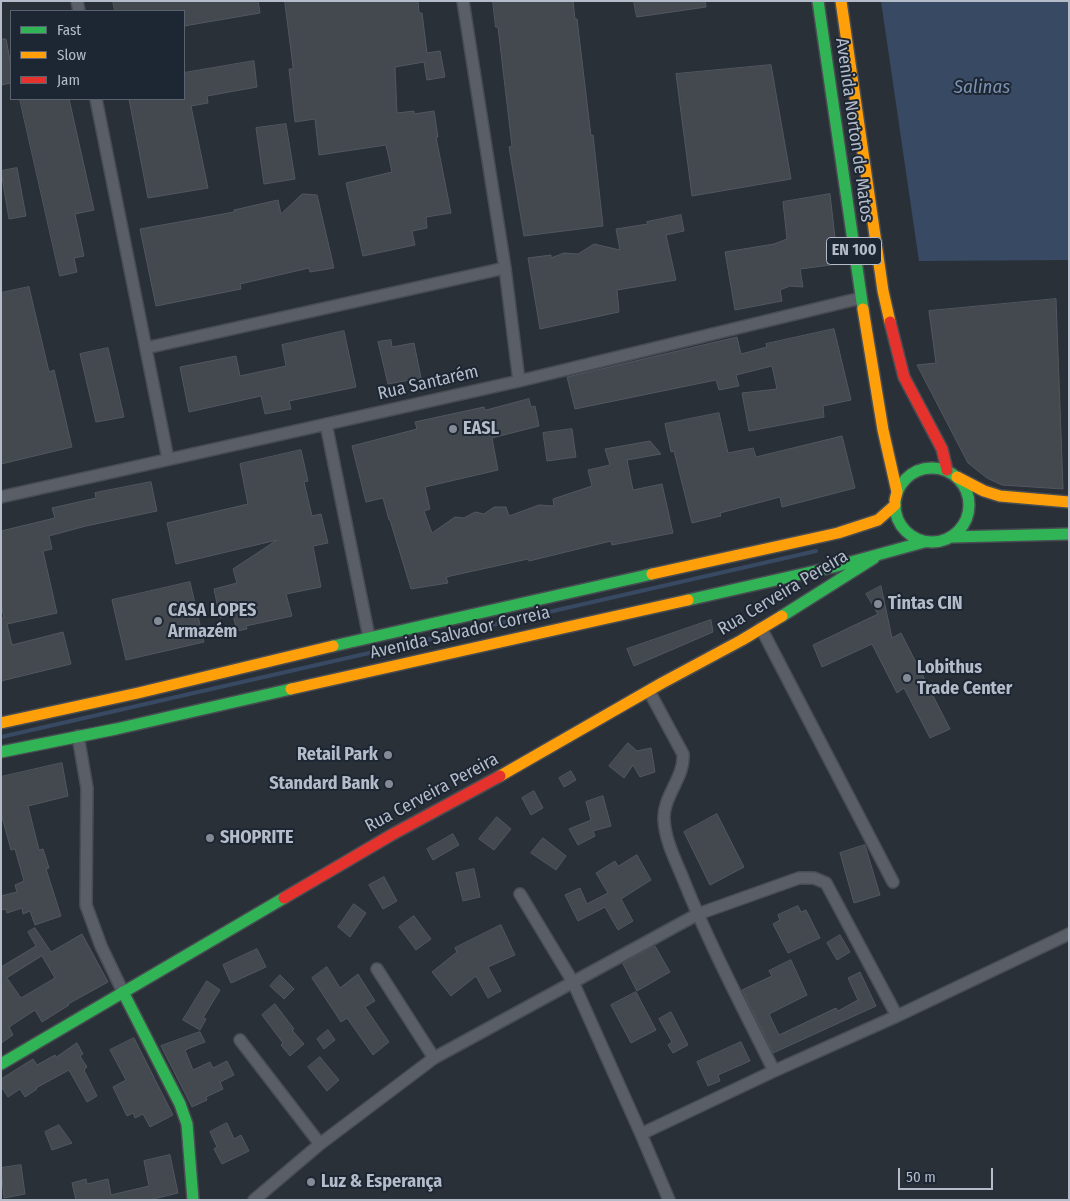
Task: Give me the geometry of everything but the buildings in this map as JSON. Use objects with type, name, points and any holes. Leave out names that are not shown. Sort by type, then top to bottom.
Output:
[{"type":"main road","name":"Avenida Norton de Matos","points":[[818,1],[882,430],[897,492]]},
{"type":"main road","name":"Avenida Norton de Matos","points":[[841,1],[883,291],[895,346],[904,377],[942,449],[951,473]]},
{"type":"main road","name":"EN 100","points":[[894,505],[897,492],[905,479],[917,470],[932,467],[951,473],[984,491],[1000,496],[1069,502]]},
{"type":"main road","name":"EN 100","points":[[951,473],[965,487],[970,508],[966,522],[952,537]]},
{"type":"main road","name":"Avenida Salvador Correia","points":[[1,723],[138,693],[369,637],[838,533],[878,520],[894,505]]},
{"type":"main road","points":[[894,505],[897,519],[905,531],[924,542],[938,542],[952,537],[1069,534]]},
{"type":"main road","name":"Avenida Salvador Correia","points":[[1,752],[833,567],[924,542]]},
{"type":"main road","name":"Rua Cerveira Pereira","points":[[1,1064],[393,834],[523,764],[761,628],[880,554]]},
{"type":"main road","points":[[123,992],[176,1096],[184,1117],[188,1132],[193,1200]]},
{"type":"street","points":[[463,1],[505,268],[519,381]]},
{"type":"street","points":[[96,100],[168,459]]},
{"type":"street","points":[[146,348],[505,268]]},
{"type":"street","name":"Rua Santarém","points":[[1,497],[519,381],[861,298]]},
{"type":"street","points":[[326,424],[369,637]]},
{"type":"street","points":[[761,628],[893,882]]},
{"type":"street","points":[[649,691],[683,754],[684,763],[666,807],[664,817],[667,837],[698,914],[774,1071]]},
{"type":"street","points":[[78,736],[87,788],[86,905],[101,946],[123,992]]},
{"type":"street","points":[[254,1200],[320,1144],[434,1058],[698,914],[799,878],[814,878],[826,883],[897,1016]]},
{"type":"street","points":[[520,894],[573,982],[669,1200]]},
{"type":"street","points":[[641,1134],[1069,934]]},
{"type":"street","points":[[377,969],[434,1058]]},
{"type":"street","points":[[240,1040],[320,1144]]},
{"type":"water","name":"Salinas","points":[[881,1],[1069,1],[1069,260],[919,261]]},
{"type":"waterway","points":[[1,737],[816,551]]},
{"type":"traffic: fast","points":[[818,1],[863,309]]},
{"type":"traffic: fast","points":[[939,468],[959,478],[967,491],[969,505],[967,519],[959,532],[946,540],[925,542],[905,532],[897,519],[895,498],[905,478],[918,470],[939,468]]},
{"type":"traffic: fast","points":[[952,537],[1069,534]]},
{"type":"traffic: fast","points":[[688,600],[833,567],[924,542]]},
{"type":"traffic: fast","points":[[782,616],[874,558]]},
{"type":"traffic: fast","points":[[333,646],[652,574]]},
{"type":"traffic: fast","points":[[1,752],[116,729],[291,689]]},
{"type":"traffic: fast","points":[[1,1064],[284,898]]},
{"type":"traffic: fast","points":[[123,992],[180,1104],[187,1124],[193,1200]]},
{"type":"traffic: slow","points":[[841,1],[883,291],[890,322]]},
{"type":"traffic: slow","points":[[863,309],[883,430],[897,492],[895,500]]},
{"type":"traffic: slow","points":[[957,477],[984,491],[1000,496],[1069,502]]},
{"type":"traffic: slow","points":[[652,574],[838,533],[878,520],[895,505]]},
{"type":"traffic: slow","points":[[291,689],[688,600]]},
{"type":"traffic: slow","points":[[500,776],[782,616]]},
{"type":"traffic: slow","points":[[1,723],[138,693],[333,646]]},
{"type":"traffic: jam","points":[[890,322],[904,377],[942,449],[947,470]]},
{"type":"traffic: jam","points":[[284,898],[393,834],[500,776]]},
{"type":"place","name":"EASL","points":[[453,429]]},
{"type":"place","name":"Tintas CIN","points":[[878,604]]},
{"type":"place","name":"CASA LOPES Armazém","points":[[158,621]]},
{"type":"place","name":"Lobithus Trade Center","points":[[907,678]]},
{"type":"place","name":"Retail Park","points":[[388,755]]},
{"type":"place","name":"Standard Bank","points":[[389,784]]},
{"type":"place","name":"SHOPRITE","points":[[210,838]]},
{"type":"place","name":"Luz & Esperança","points":[[311,1182]]}]
